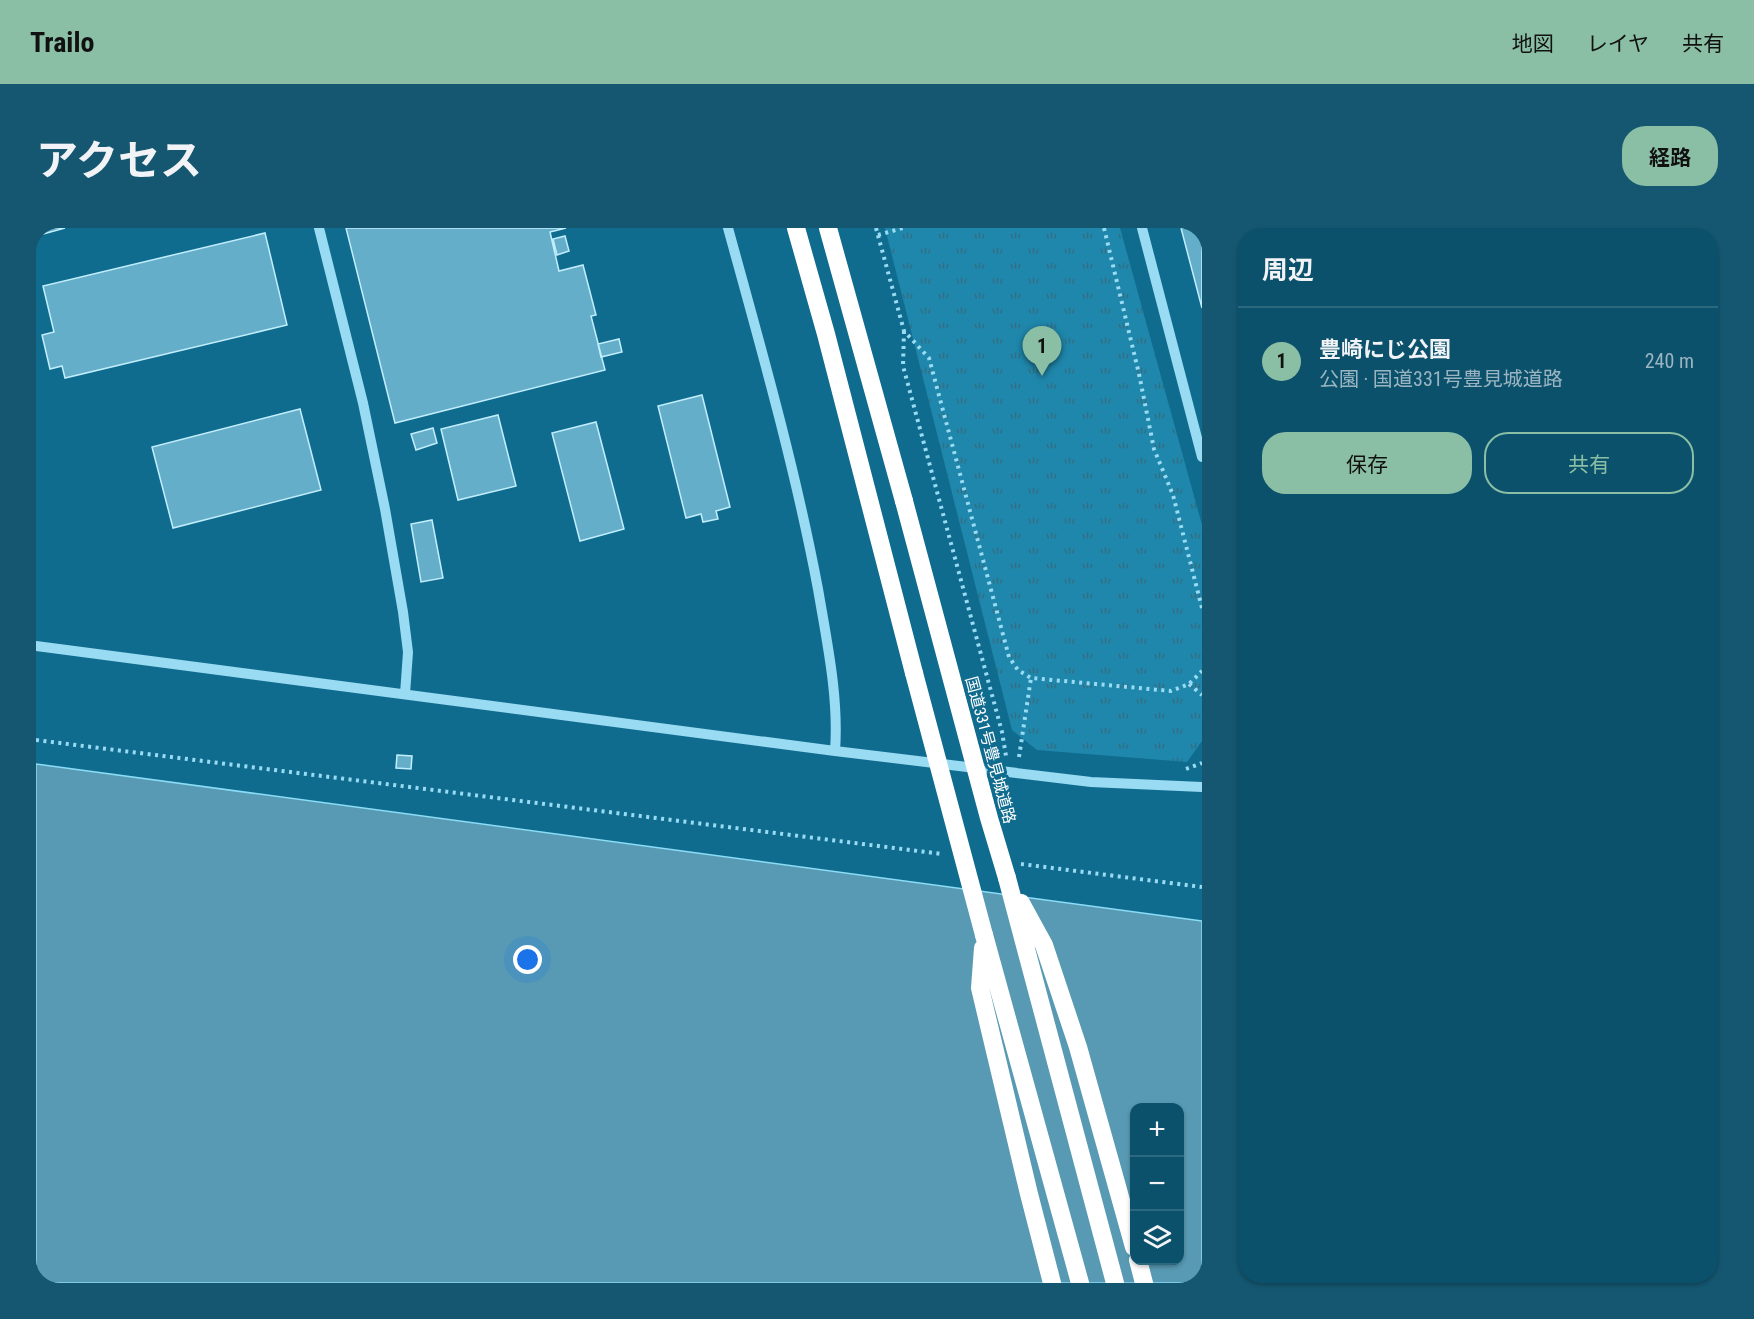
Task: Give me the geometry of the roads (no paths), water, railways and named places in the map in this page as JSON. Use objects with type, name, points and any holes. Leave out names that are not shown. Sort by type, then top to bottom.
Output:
[{"type":"highway","points":[[796,228],[984,935],[1080,1283]]},
{"type":"highway","name":"国道331号豊見城道路","points":[[828,228],[989,818],[1009,870],[1045,1027],[1116,1283]]},
{"type":"highway","points":[[1009,870],[1044,945],[1078,1047],[1130,1233]]},
{"type":"highway","points":[[984,935],[980,988],[1052,1283]]},
{"type":"highway","points":[[1139,1265],[1144,1283]]},
{"type":"street","points":[[319,228],[363,403],[385,509],[408,652],[405,694]]},
{"type":"street","points":[[728,228],[772,387],[807,535],[821,608],[836,710],[835,751]]},
{"type":"street","points":[[1142,228],[1202,457]]},
{"type":"street","points":[[36,646],[835,751],[1091,782],[1202,787]]},
{"type":"place","name":"豊崎にじ公園","points":[[1042,376]]}]
